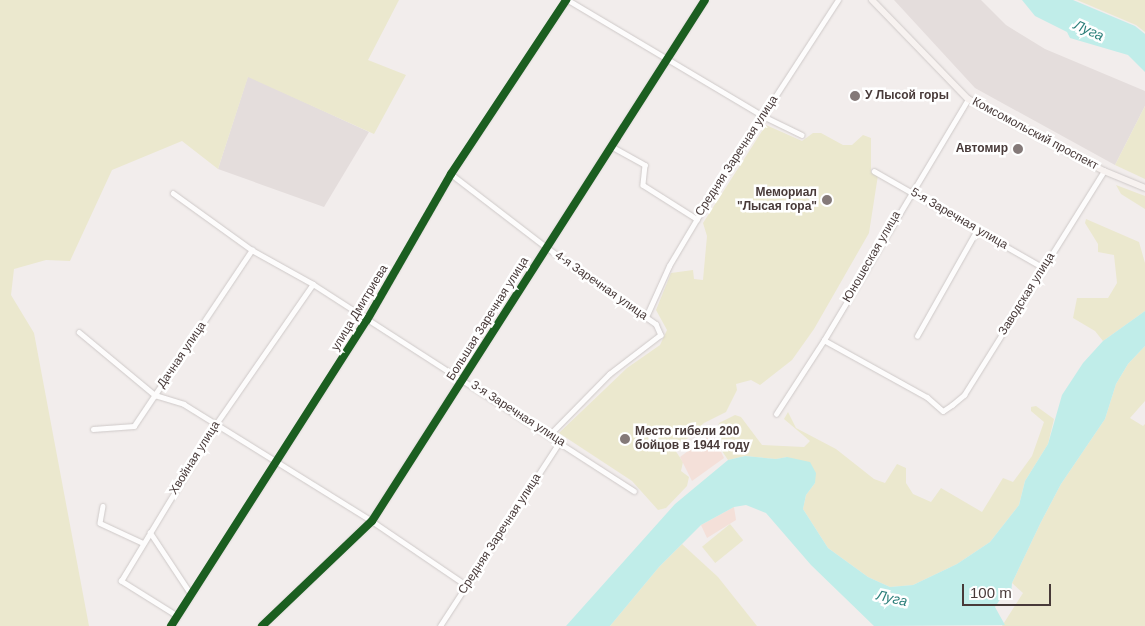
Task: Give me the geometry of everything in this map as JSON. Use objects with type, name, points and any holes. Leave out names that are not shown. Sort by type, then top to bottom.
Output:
[{"type":"street","points":[[567,0],[668,57],[763,116],[802,135]]},
{"type":"street","name":"улица Дмитриева","points":[[171,626],[367,320],[451,174],[567,0]]},
{"type":"street","name":"Большая Заречная улица","points":[[262,626],[372,521],[705,0]]},
{"type":"street","name":"Средняя Заречная улица","points":[[646,318],[669,266],[697,219],[838,0]]},
{"type":"street","name":"Комсомольский проспект","points":[[872,0],[968,99],[1104,171],[1145,188]]},
{"type":"street","name":"Юношеская улица","points":[[776,414],[824,340],[911,191],[968,99]]},
{"type":"street","points":[[611,146],[645,165],[643,185],[697,219]]},
{"type":"street","name":"5-я Заречная улица","points":[[874,171],[1044,268]]},
{"type":"street","name":"Заводская улица","points":[[824,340],[927,397],[943,411],[964,395],[1104,171]]},
{"type":"street","name":"4-я Заречная улица","points":[[451,174],[546,247],[656,324],[661,335],[610,374],[550,435]]},
{"type":"street","name":"3-я Заречная улица","points":[[173,193],[252,250],[313,284],[560,441],[634,491]]},
{"type":"street","points":[[916,336],[977,230]]},
{"type":"street","name":"Дачная улица","points":[[93,429],[134,426],[252,250]]},
{"type":"street","name":"Хвойная улица","points":[[177,616],[121,581],[216,424],[313,284]]},
{"type":"street","points":[[79,332],[155,395],[184,404],[274,463],[372,521],[466,585]]},
{"type":"street","name":"Средняя Заречная улица","points":[[440,626],[560,441]]},
{"type":"street","points":[[103,506],[100,523],[143,543]]},
{"type":"street","points":[[150,532],[191,594]]},
{"type":"shaded area","points":[[0,0],[399,0],[368,60],[406,75],[374,134],[248,77],[218,169],[182,141],[112,170],[70,261],[46,260],[14,269],[11,295],[34,333],[89,626],[0,626]]},
{"type":"shaded area","points":[[894,0],[981,0],[1006,25],[1045,49],[1145,91],[1145,106],[1115,165],[975,88]]},
{"type":"shaded area","points":[[1077,0],[1145,0],[1145,32],[1136,25]]},
{"type":"shaded area","points":[[248,76],[369,132],[324,207],[218,169]]},
{"type":"shaded area","points":[[1145,106],[1145,179],[1115,165]]},
{"type":"shaded area","points":[[766,125],[802,141],[813,133],[821,133],[843,145],[852,145],[863,135],[871,138],[871,172],[878,175],[869,233],[814,329],[792,360],[760,385],[751,380],[736,384],[737,390],[726,412],[704,423],[675,450],[683,462],[681,471],[689,477],[687,486],[666,508],[658,510],[632,481],[559,433],[627,368],[660,345],[667,330],[656,310],[671,273],[693,270],[694,279],[703,280],[707,236],[703,223]]},
{"type":"shaded area","points":[[1116,185],[1145,196],[1145,209],[1121,194]]},
{"type":"shaded area","points":[[1086,219],[1139,242],[1145,263],[1145,311],[1103,341],[1095,331],[1073,318],[1077,298],[1108,298],[1117,283],[1114,255],[1098,252],[1098,244],[1085,223]]},
{"type":"shaded area","points":[[1145,346],[1145,401],[1130,418],[1143,426],[1145,424],[1145,626],[1002,626],[1023,593],[1012,583],[1041,522],[1061,484],[1105,419],[1116,384],[1128,364]]},
{"type":"shaded area","points":[[1036,406],[1054,419],[1048,444],[1025,481],[1019,505],[990,542],[957,564],[913,585],[890,587],[868,577],[828,548],[803,509],[806,495],[815,483],[787,457],[776,459],[745,456],[728,460],[720,448],[717,429],[719,423],[735,415],[741,417],[762,445],[804,447],[810,441],[784,419],[788,412],[796,428],[836,449],[874,479],[885,483],[897,464],[906,468],[906,483],[913,494],[931,502],[941,488],[982,512],[1003,478],[1013,482],[1032,456],[1044,422],[1031,411],[1031,407]]},
{"type":"shaded area","points":[[730,524],[743,540],[715,563],[702,547]]},
{"type":"shaded area","points":[[682,544],[718,577],[757,626],[610,626],[659,567]]},
{"type":"sand","points":[[712,433],[724,458],[692,481],[680,457]]},
{"type":"sand","points":[[734,507],[736,520],[707,538],[701,525]]},
{"type":"water","name":"Луга","points":[[1022,0],[1073,0],[1135,26],[1145,34],[1145,72],[1128,55],[1070,38],[1067,32],[1035,16]]},
{"type":"water","name":"Луга","points":[[1145,311],[1145,346],[1128,364],[1116,384],[1105,419],[1061,484],[1012,583],[1011,594],[1003,595],[995,607],[1005,625],[874,626],[811,565],[766,513],[746,505],[734,507],[701,525],[659,567],[610,626],[566,626],[675,504],[728,460],[745,456],[776,459],[787,457],[810,462],[816,473],[815,483],[806,495],[803,509],[828,548],[868,577],[890,587],[913,585],[957,564],[990,542],[1019,505],[1025,481],[1048,444],[1062,395],[1083,363],[1103,341]]},
{"type":"cycle path","points":[[171,626],[367,320],[451,174],[566,0]]},
{"type":"cycle path","points":[[262,626],[372,521],[705,0]]},
{"type":"place","name":"У Лысой горы","points":[[855,96]]},
{"type":"place","name":"Автомир","points":[[1018,149]]},
{"type":"place","name":"Мемориал \"Лысая гора\"","points":[[827,200]]},
{"type":"place","name":"Место гибели 200 бойцов в 1944 году","points":[[625,439]]}]
